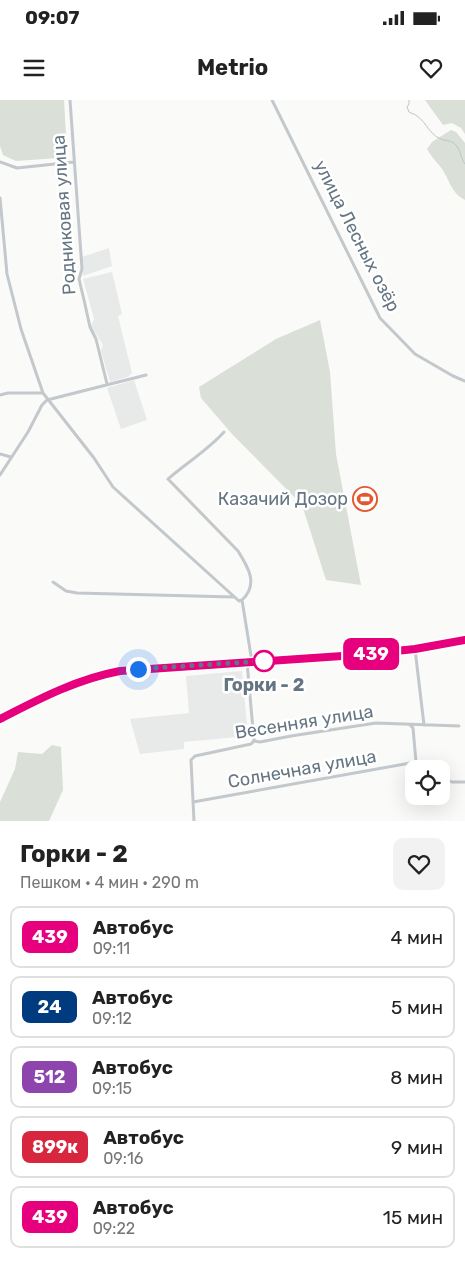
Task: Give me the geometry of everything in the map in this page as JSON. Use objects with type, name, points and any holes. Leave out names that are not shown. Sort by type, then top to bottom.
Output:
[{"type":"main road","points":[[0,719],[57,690],[104,674],[138,669],[357,655],[415,649],[465,640]]},
{"type":"street","name":"Родниковая улица","points":[[70,100],[82,269],[79,279],[107,384]]},
{"type":"street","name":"улица Лесных озёр","points":[[272,100],[380,318],[415,354],[452,376],[465,381]]},
{"type":"street","points":[[0,162],[18,168],[74,162]]},
{"type":"street","points":[[0,198],[7,274],[21,329],[47,400],[113,486],[239,601],[242,600]]},
{"type":"street","points":[[0,275],[7,274]]},
{"type":"street","points":[[0,475],[28,432],[42,404],[47,400],[146,375]]},
{"type":"street","points":[[0,395],[8,392],[43,393]]},
{"type":"street","points":[[224,432],[208,448],[181,467],[168,479],[238,551],[246,564],[252,586],[242,600]]},
{"type":"street","points":[[0,454],[11,457]]},
{"type":"street","points":[[53,582],[66,592],[77,593],[234,596]]},
{"type":"street","points":[[242,600],[249,662],[254,741]]},
{"type":"street","points":[[415,649],[424,725]]},
{"type":"street","name":"Весенняя улица","points":[[193,802],[191,760],[199,755],[251,744],[254,741],[260,742],[376,723],[459,726]]},
{"type":"street","points":[[410,724],[413,728],[416,760]]},
{"type":"street","name":"Солнечная улица","points":[[193,802],[405,764]]},
{"type":"street","points":[[450,781],[465,782]]},
{"type":"street","points":[[193,802],[194,821]]},
{"type":"shaded area","points":[[0,100],[64,100],[67,153],[58,158],[16,161],[3,155],[0,146]]},
{"type":"shaded area","points":[[425,100],[465,100],[465,134],[461,128],[452,123],[443,125]]},
{"type":"shaded area","points":[[451,130],[456,132],[465,143],[465,200],[453,189],[442,169],[427,149],[432,142]]},
{"type":"shaded area","points":[[109,248],[112,266],[83,276],[82,257]]},
{"type":"shaded area","points":[[112,272],[122,314],[118,316],[132,373],[128,377],[110,382],[101,351],[103,345],[91,326],[94,319],[83,279]]},
{"type":"shaded area","points":[[320,320],[330,372],[336,454],[361,585],[326,580],[302,505],[232,434],[201,398],[199,387],[276,339]]},
{"type":"shaded area","points":[[134,380],[147,420],[121,429],[107,388]]},
{"type":"shaded area","points":[[242,671],[248,736],[184,742],[184,749],[140,754],[130,719],[189,713],[186,676]]},
{"type":"shaded area","points":[[52,745],[61,747],[63,790],[49,821],[0,821],[0,802],[15,769],[18,752],[42,754]]},
{"type":"waterway","points":[[409,100],[407,107],[409,112],[419,118],[436,136],[455,144],[465,164]]},
{"type":"bus line","name":"439","points":[[0,719],[76,682],[120,671],[357,655],[415,649],[465,640]]},
{"type":"place","name":"Казачий Дозор","points":[[365,499]]},
{"type":"place","name":"Горки - 2","points":[[264,661]]},
{"type":"route","points":[[138,669],[264,661]]}]
